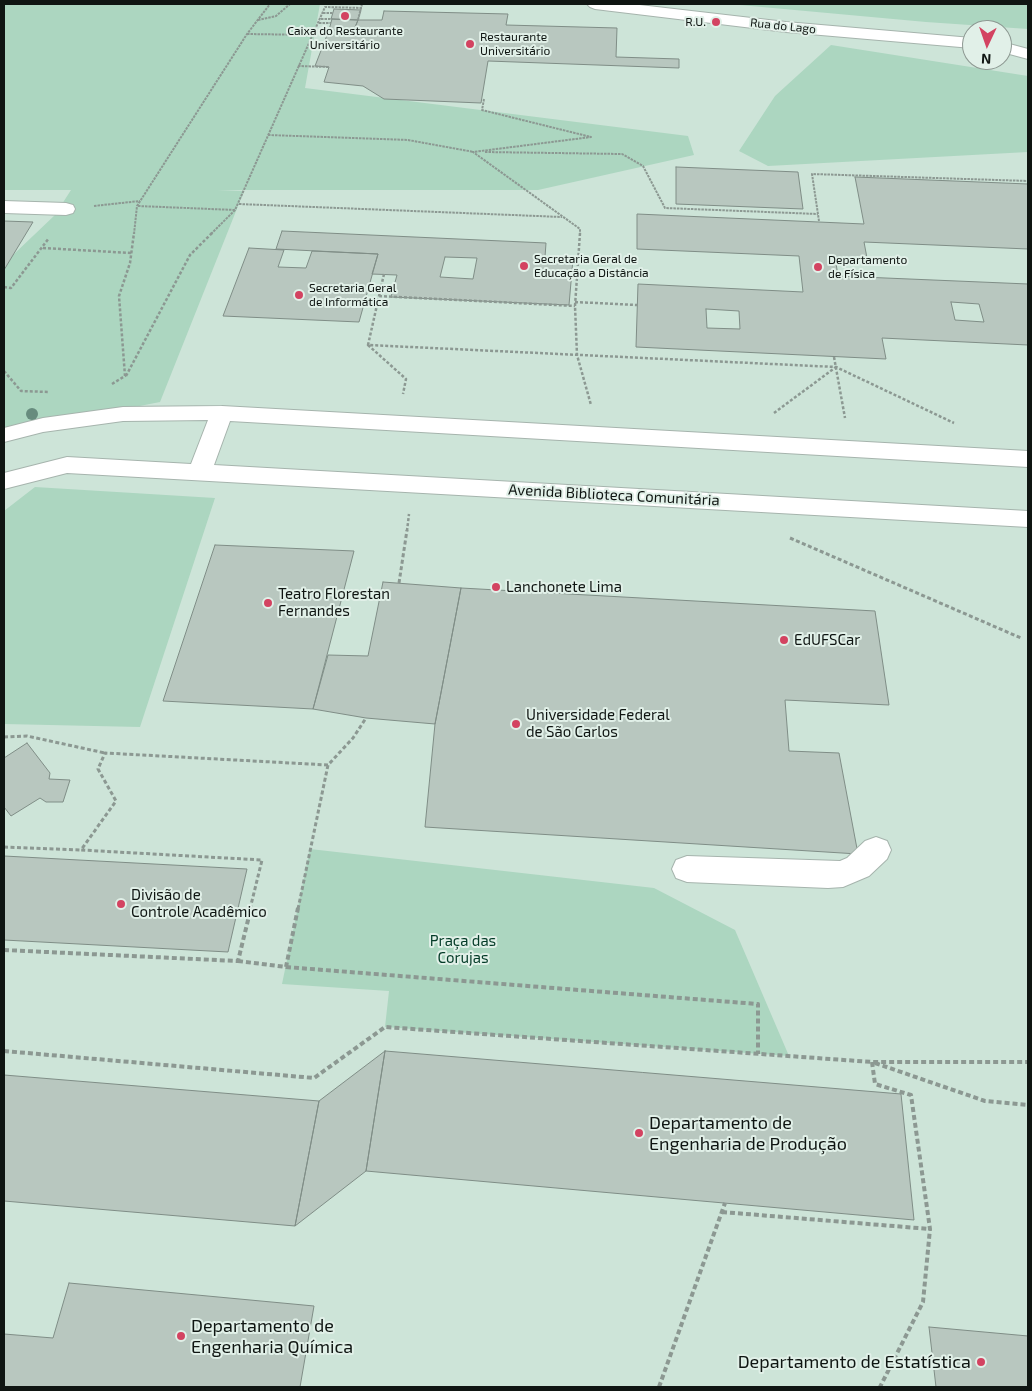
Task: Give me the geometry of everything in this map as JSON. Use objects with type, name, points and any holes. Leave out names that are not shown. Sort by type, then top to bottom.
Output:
[{"type":"street","name":"Rua do Lago","points":[[595,4],[796,28],[962,42]]},
{"type":"street","points":[[1012,45],[1028,43]]},
{"type":"street","points":[[1012,49],[1028,54]]},
{"type":"street","points":[[4,207],[66,209]]},
{"type":"street","points":[[200,472],[222,413]]},
{"type":"street","points":[[4,435],[43,424],[123,414],[222,413],[1028,459]]},
{"type":"street","name":"Avenida Biblioteca Comunitária","points":[[4,481],[67,465],[1028,518]]},
{"type":"street","points":[[687,869],[843,874],[858,867],[876,850]]},
{"type":"path","points":[[125,376],[119,296],[131,254],[137,206],[247,34],[270,4]]},
{"type":"path","points":[[258,20],[276,16],[290,4]]},
{"type":"path","points":[[358,20],[362,4]]},
{"type":"path","points":[[110,385],[125,376],[190,255],[235,210],[325,7],[362,8]]},
{"type":"path","points":[[323,13],[333,13]]},
{"type":"path","points":[[321,19],[332,19]]},
{"type":"path","points":[[319,23],[331,24]]},
{"type":"path","points":[[247,34],[313,35]]},
{"type":"path","points":[[298,66],[330,67]]},
{"type":"path","points":[[473,152],[591,137],[482,110],[484,99]]},
{"type":"path","points":[[268,135],[408,140],[473,152],[622,154],[643,166],[665,208],[818,214]]},
{"type":"path","points":[[473,152],[580,229],[580,253],[575,304],[577,356],[600,435]]},
{"type":"path","points":[[819,222],[812,174],[1028,181]]},
{"type":"path","points":[[4,287],[11,288],[43,248],[66,209],[140,200]]},
{"type":"path","points":[[238,204],[563,217]]},
{"type":"path","points":[[137,206],[235,210]]},
{"type":"path","points":[[43,248],[131,254]]},
{"type":"path","points":[[368,345],[384,274]]},
{"type":"path","points":[[379,296],[637,305]]},
{"type":"path","points":[[368,345],[836,367],[958,424]]},
{"type":"path","points":[[368,345],[406,379],[397,423]]},
{"type":"path","points":[[834,357],[851,449]]},
{"type":"path","points":[[735,442],[836,367]]},
{"type":"path","points":[[4,371],[21,391],[58,392]]},
{"type":"path","points":[[400,583],[413,484]]},
{"type":"path","points":[[785,536],[1021,638]]},
{"type":"path","points":[[286,967],[328,765],[353,738],[366,718]]},
{"type":"path","points":[[4,736],[27,736],[104,753],[328,765]]},
{"type":"path","points":[[81,850],[116,801],[98,769],[104,753]]},
{"type":"path","points":[[4,847],[262,860],[238,961]]},
{"type":"path","points":[[4,950],[238,961],[286,967],[758,1004],[758,1054]]},
{"type":"path","points":[[4,1051],[314,1078],[385,1027],[872,1062],[1028,1062]]},
{"type":"path","points":[[872,1062],[985,1101],[1028,1105]]},
{"type":"path","points":[[872,1062],[875,1084],[911,1095],[930,1230],[923,1302],[880,1387]]},
{"type":"path","points":[[659,1387],[726,1203]]},
{"type":"path","points":[[722,1212],[930,1230]]},
{"type":"shaded area","name":"Universidade Federal de São Carlos","points":[[4,4],[1028,4],[1028,1387],[4,1387]]},
{"type":"green space","points":[[4,4],[320,4],[305,88],[688,136],[694,155],[538,190],[218,190],[244,191],[160,402],[43,425],[4,435],[4,270],[13,255],[55,215],[71,190],[4,190]]},
{"type":"green space","points":[[729,4],[1028,4],[1028,29],[1012,28],[1012,20],[962,20],[962,24]]},
{"type":"green space","points":[[831,45],[962,66],[962,70],[990,70],[1028,76],[1028,152],[768,166],[739,151],[775,96]]},
{"type":"green space","points":[[35,487],[215,498],[140,727],[4,724],[4,511]]},
{"type":"green space","name":"Praça das Corujas","points":[[310,849],[654,888],[735,930],[789,1056],[385,1027],[389,991],[282,984]]},
{"type":"building","name":"Caixa do Restaurante Universitário","points":[[334,9],[361,10],[358,20],[331,19]]},
{"type":"building","name":"Restaurante Universitário","points":[[384,11],[508,14],[506,25],[617,28],[616,57],[679,59],[679,68],[488,61],[481,103],[384,99],[363,86],[324,82],[329,67],[315,66],[329,30],[354,30],[358,20],[382,20]]},
{"type":"building","points":[[332,19],[358,20],[354,30],[329,30]]},
{"type":"building","points":[[676,167],[798,172],[803,209],[676,204]]},
{"type":"building","name":"Departamento de Física","points":[[855,177],[1028,184],[1028,249],[864,242],[867,258],[835,257],[838,276],[1028,284],[1028,345],[882,338],[886,359],[636,347],[638,284],[803,292],[799,256],[637,249],[637,214],[864,224]],"holes":[[[951,302],[979,304],[984,322],[955,320]],[[706,309],[739,311],[740,329],[707,328]]]},
{"type":"building","points":[[4,221],[33,222],[4,270]]},
{"type":"building","name":"Secretaria Geral de Educação a Distância","points":[[282,231],[546,243],[545,257],[573,259],[569,305],[391,297],[397,275],[372,274],[378,254],[276,249]],"holes":[[[445,257],[477,258],[473,279],[440,277]]]},
{"type":"building","name":"Secretaria Geral de Informática","points":[[249,248],[284,250],[278,267],[306,268],[312,251],[378,254],[359,322],[223,316]]},
{"type":"building","name":"Teatro Florestan Fernandes","points":[[215,545],[354,551],[313,709],[163,701]]},
{"type":"building","points":[[383,582],[461,588],[435,724],[366,718],[313,709],[328,655],[368,656]]},
{"type":"building","points":[[461,588],[875,611],[889,705],[785,700],[789,751],[839,753],[858,854],[425,827],[435,724]]},
{"type":"building","points":[[27,743],[50,773],[49,779],[70,780],[63,802],[46,802],[40,798],[11,816],[4,807],[4,758]]},
{"type":"building","name":"Divisão de Controle Acadêmico","points":[[4,856],[247,869],[228,952],[4,940]]},
{"type":"building","name":"Departamento de Engenharia de Produção","points":[[385,1051],[901,1094],[914,1220],[366,1171]]},
{"type":"building","points":[[385,1051],[366,1171],[295,1226],[319,1101]]},
{"type":"building","points":[[4,1075],[319,1101],[295,1226],[4,1201]]},
{"type":"building","name":"Departamento de Engenharia Química","points":[[69,1283],[314,1306],[300,1387],[4,1387],[4,1334],[53,1338]]},
{"type":"building","name":"Departamento de Estatística","points":[[929,1327],[1028,1336],[1028,1387],[936,1387]]},
{"type":"place","name":"Caixa do Restaurante Universitário","points":[[345,16]]},
{"type":"place","name":"R.U.","points":[[716,22]]},
{"type":"place","name":"Restaurante Universitário","points":[[470,44]]},
{"type":"place","name":"Secretaria Geral de Educação a Distância","points":[[524,266]]},
{"type":"place","name":"Departamento de Física","points":[[818,267]]},
{"type":"place","name":"Secretaria Geral de Informática","points":[[299,295]]},
{"type":"place","name":"Lanchonete Lima","points":[[496,587]]},
{"type":"place","name":"Teatro Florestan Fernandes","points":[[268,603]]},
{"type":"place","name":"EdUFSCar","points":[[784,640]]},
{"type":"place","name":"Universidade Federal de São Carlos","points":[[516,724]]},
{"type":"place","name":"Divisão de Controle Acadêmico","points":[[121,904]]},
{"type":"place","name":"Departamento de Engenharia de Produção","points":[[639,1133]]},
{"type":"place","name":"Departamento de Engenharia Química","points":[[181,1336]]},
{"type":"place","name":"Departamento de Estatística","points":[[981,1362]]}]
